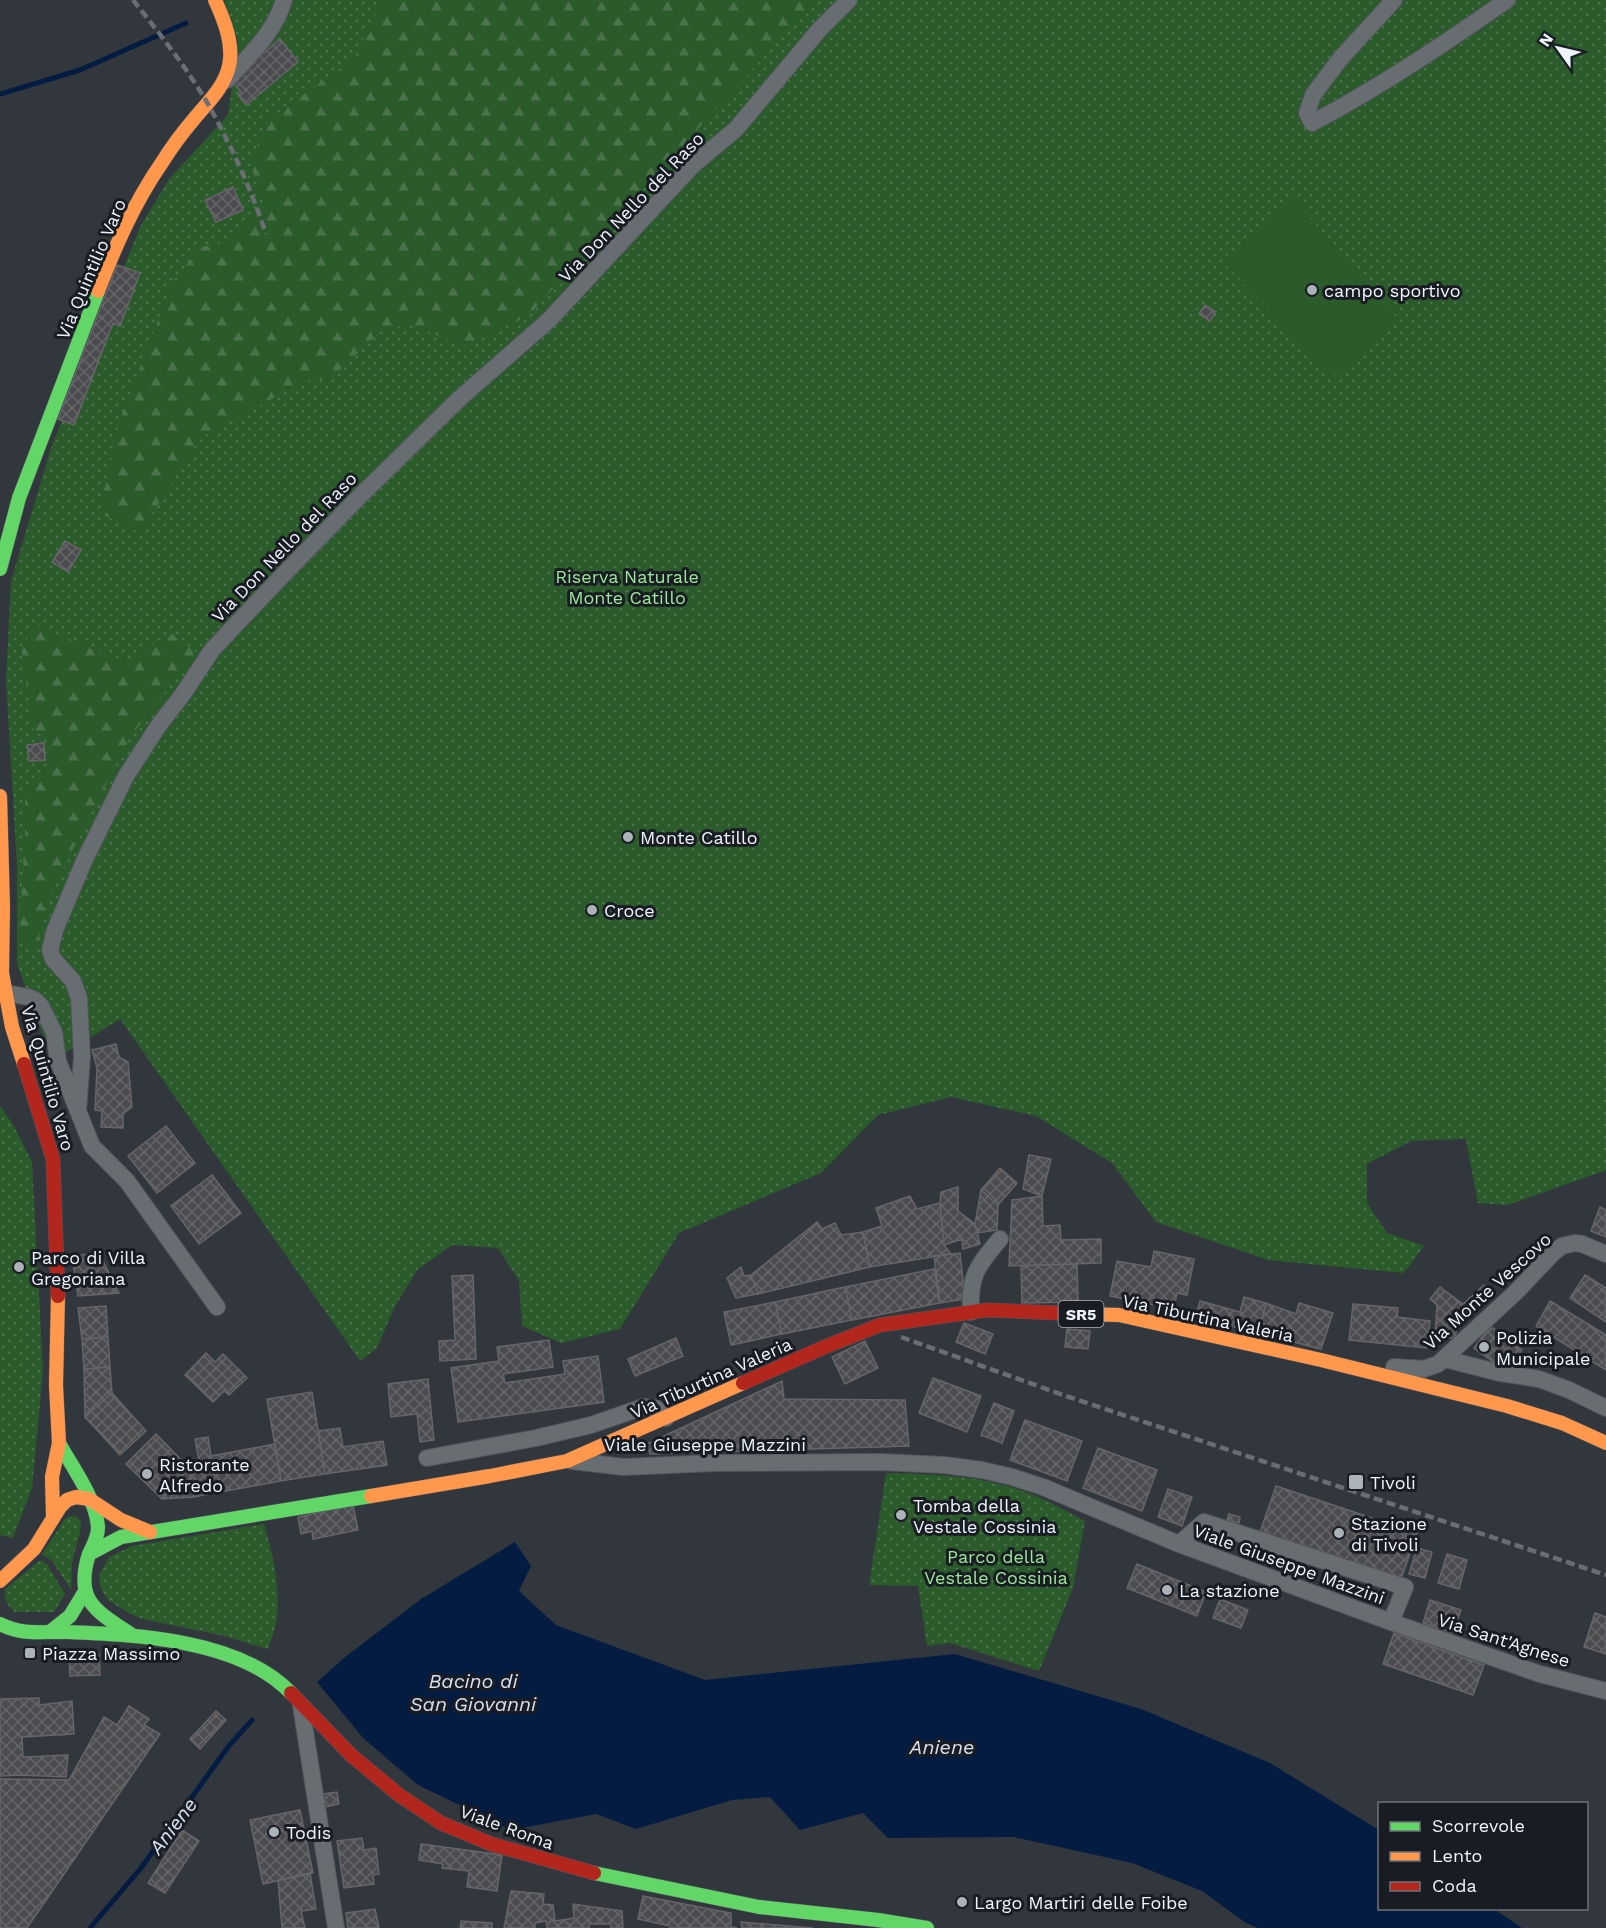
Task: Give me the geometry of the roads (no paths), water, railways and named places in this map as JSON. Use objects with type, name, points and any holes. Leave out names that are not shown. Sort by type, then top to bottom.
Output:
[{"type":"main road","name":"Via Quintilio Varo","points":[[0,569],[19,498],[109,263],[126,225],[169,152],[220,88],[229,70],[231,49],[215,0]]},
{"type":"main road","name":"Via Quintilio Varo","points":[[0,796],[2,973],[12,1027],[53,1159],[58,1291],[56,1385],[59,1443]]},
{"type":"main road","name":"Via Tiburtina Valeria","points":[[567,1461],[827,1346],[880,1325],[987,1310],[1119,1315],[1321,1360],[1507,1406],[1562,1423],[1606,1443]]},
{"type":"main road","points":[[59,1443],[93,1508],[98,1528],[96,1541],[83,1574],[84,1593],[97,1610],[132,1635]]},
{"type":"main road","points":[[53,1516],[52,1477],[59,1443]]},
{"type":"main road","name":"Viale Giuseppe Mazzini","points":[[89,1554],[121,1537],[490,1476],[567,1461]]},
{"type":"main road","points":[[0,1581],[33,1551],[53,1516],[69,1499],[81,1497],[89,1500],[117,1518],[151,1533]]},
{"type":"main road","points":[[51,1631],[70,1616],[84,1593]]},
{"type":"main road","points":[[0,1624],[15,1632]]},
{"type":"main road","name":"Viale Roma","points":[[0,1634],[15,1632],[32,1634],[51,1631],[132,1635],[206,1648],[239,1658],[273,1677],[301,1702],[351,1755],[399,1795],[441,1822],[491,1844],[592,1874],[759,1907],[878,1920],[927,1928]]},
{"type":"street","points":[[220,88],[258,46],[280,12],[284,0]]},
{"type":"street","name":"Via Don Nello del Raso","points":[[78,1110],[82,1057],[79,999],[73,981],[53,959],[50,950],[55,930],[85,859],[126,776],[159,725],[212,651],[281,577],[360,495],[459,399],[549,320],[693,165],[736,129],[819,30],[849,0]]},
{"type":"street","points":[[1394,0],[1340,59],[1313,95],[1307,113],[1312,123],[1341,108],[1442,45],[1507,0]]},
{"type":"street","points":[[6,993],[28,997],[41,1006],[54,1032],[58,1061],[92,1146],[127,1181],[217,1307]]},
{"type":"street","points":[[971,1312],[971,1287],[974,1276],[985,1257],[1000,1239]]},
{"type":"street","name":"Via Monte Vescovo","points":[[1321,1360],[1416,1369],[1432,1367],[1445,1359],[1562,1246],[1582,1244],[1606,1254]]},
{"type":"street","points":[[1445,1359],[1500,1373],[1539,1379],[1569,1390],[1606,1408]]},
{"type":"street","points":[[427,1458],[536,1438],[591,1425],[643,1407],[655,1408],[666,1418]]},
{"type":"street","name":"Viale Giuseppe Mazzini","points":[[567,1461],[624,1467],[714,1463],[881,1462],[955,1466],[997,1473],[1025,1481],[1179,1544],[1391,1622],[1406,1587],[1204,1522],[1179,1544]]},
{"type":"street","name":"Via Sant'Agnese","points":[[1391,1622],[1540,1674],[1606,1691]]},
{"type":"street","points":[[301,1702],[336,1928]]},
{"type":"water","name":"Bacino di San Giovanni","points":[[515,1542],[531,1566],[519,1591],[556,1625],[705,1680],[955,1654],[1141,1709],[1270,1763],[1378,1829],[1378,1910],[1495,1910],[1522,1928],[1258,1928],[1246,1923],[1202,1891],[1132,1863],[1014,1837],[888,1838],[863,1813],[800,1830],[770,1797],[732,1800],[636,1829],[596,1814],[511,1830],[418,1785],[363,1738],[317,1682],[344,1658],[421,1599]]},
{"type":"waterway","points":[[0,94],[80,70],[186,23]]},
{"type":"waterway","name":"Aniene","points":[[90,1928],[141,1868],[228,1747],[252,1720]]},
{"type":"railway","points":[[133,0],[182,64],[208,104],[240,168],[266,234]]},
{"type":"railway","points":[[901,1337],[1066,1396],[1606,1575]]},
{"type":"place","name":"campo sportivo","points":[[1312,290]]},
{"type":"place","name":"Monte Catillo","points":[[628,837]]},
{"type":"place","name":"Croce","points":[[592,910]]},
{"type":"place","name":"Parco di Villa Gregoriana","points":[[19,1267]]},
{"type":"place","name":"Polizia Municipale","points":[[1484,1347]]},
{"type":"place","name":"Ristorante Alfredo","points":[[147,1474]]},
{"type":"place","name":"Tivoli","points":[[1356,1482]]},
{"type":"place","name":"Tomba della Vestale Cossinia","points":[[901,1515]]},
{"type":"place","name":"Stazione di Tivoli","points":[[1339,1533]]},
{"type":"place","name":"La stazione","points":[[1167,1590]]},
{"type":"place","name":"Piazza Massimo","points":[[30,1653]]},
{"type":"place","name":"Todis","points":[[274,1832]]},
{"type":"place","name":"Largo Martiri delle Foibe","points":[[962,1902]]},
{"type":"park label","name":"Riserva Naturale Monte Catillo","points":[[627,586]]},
{"type":"park label","name":"Parco della Vestale Cossinia","points":[[996,1566]]}]
